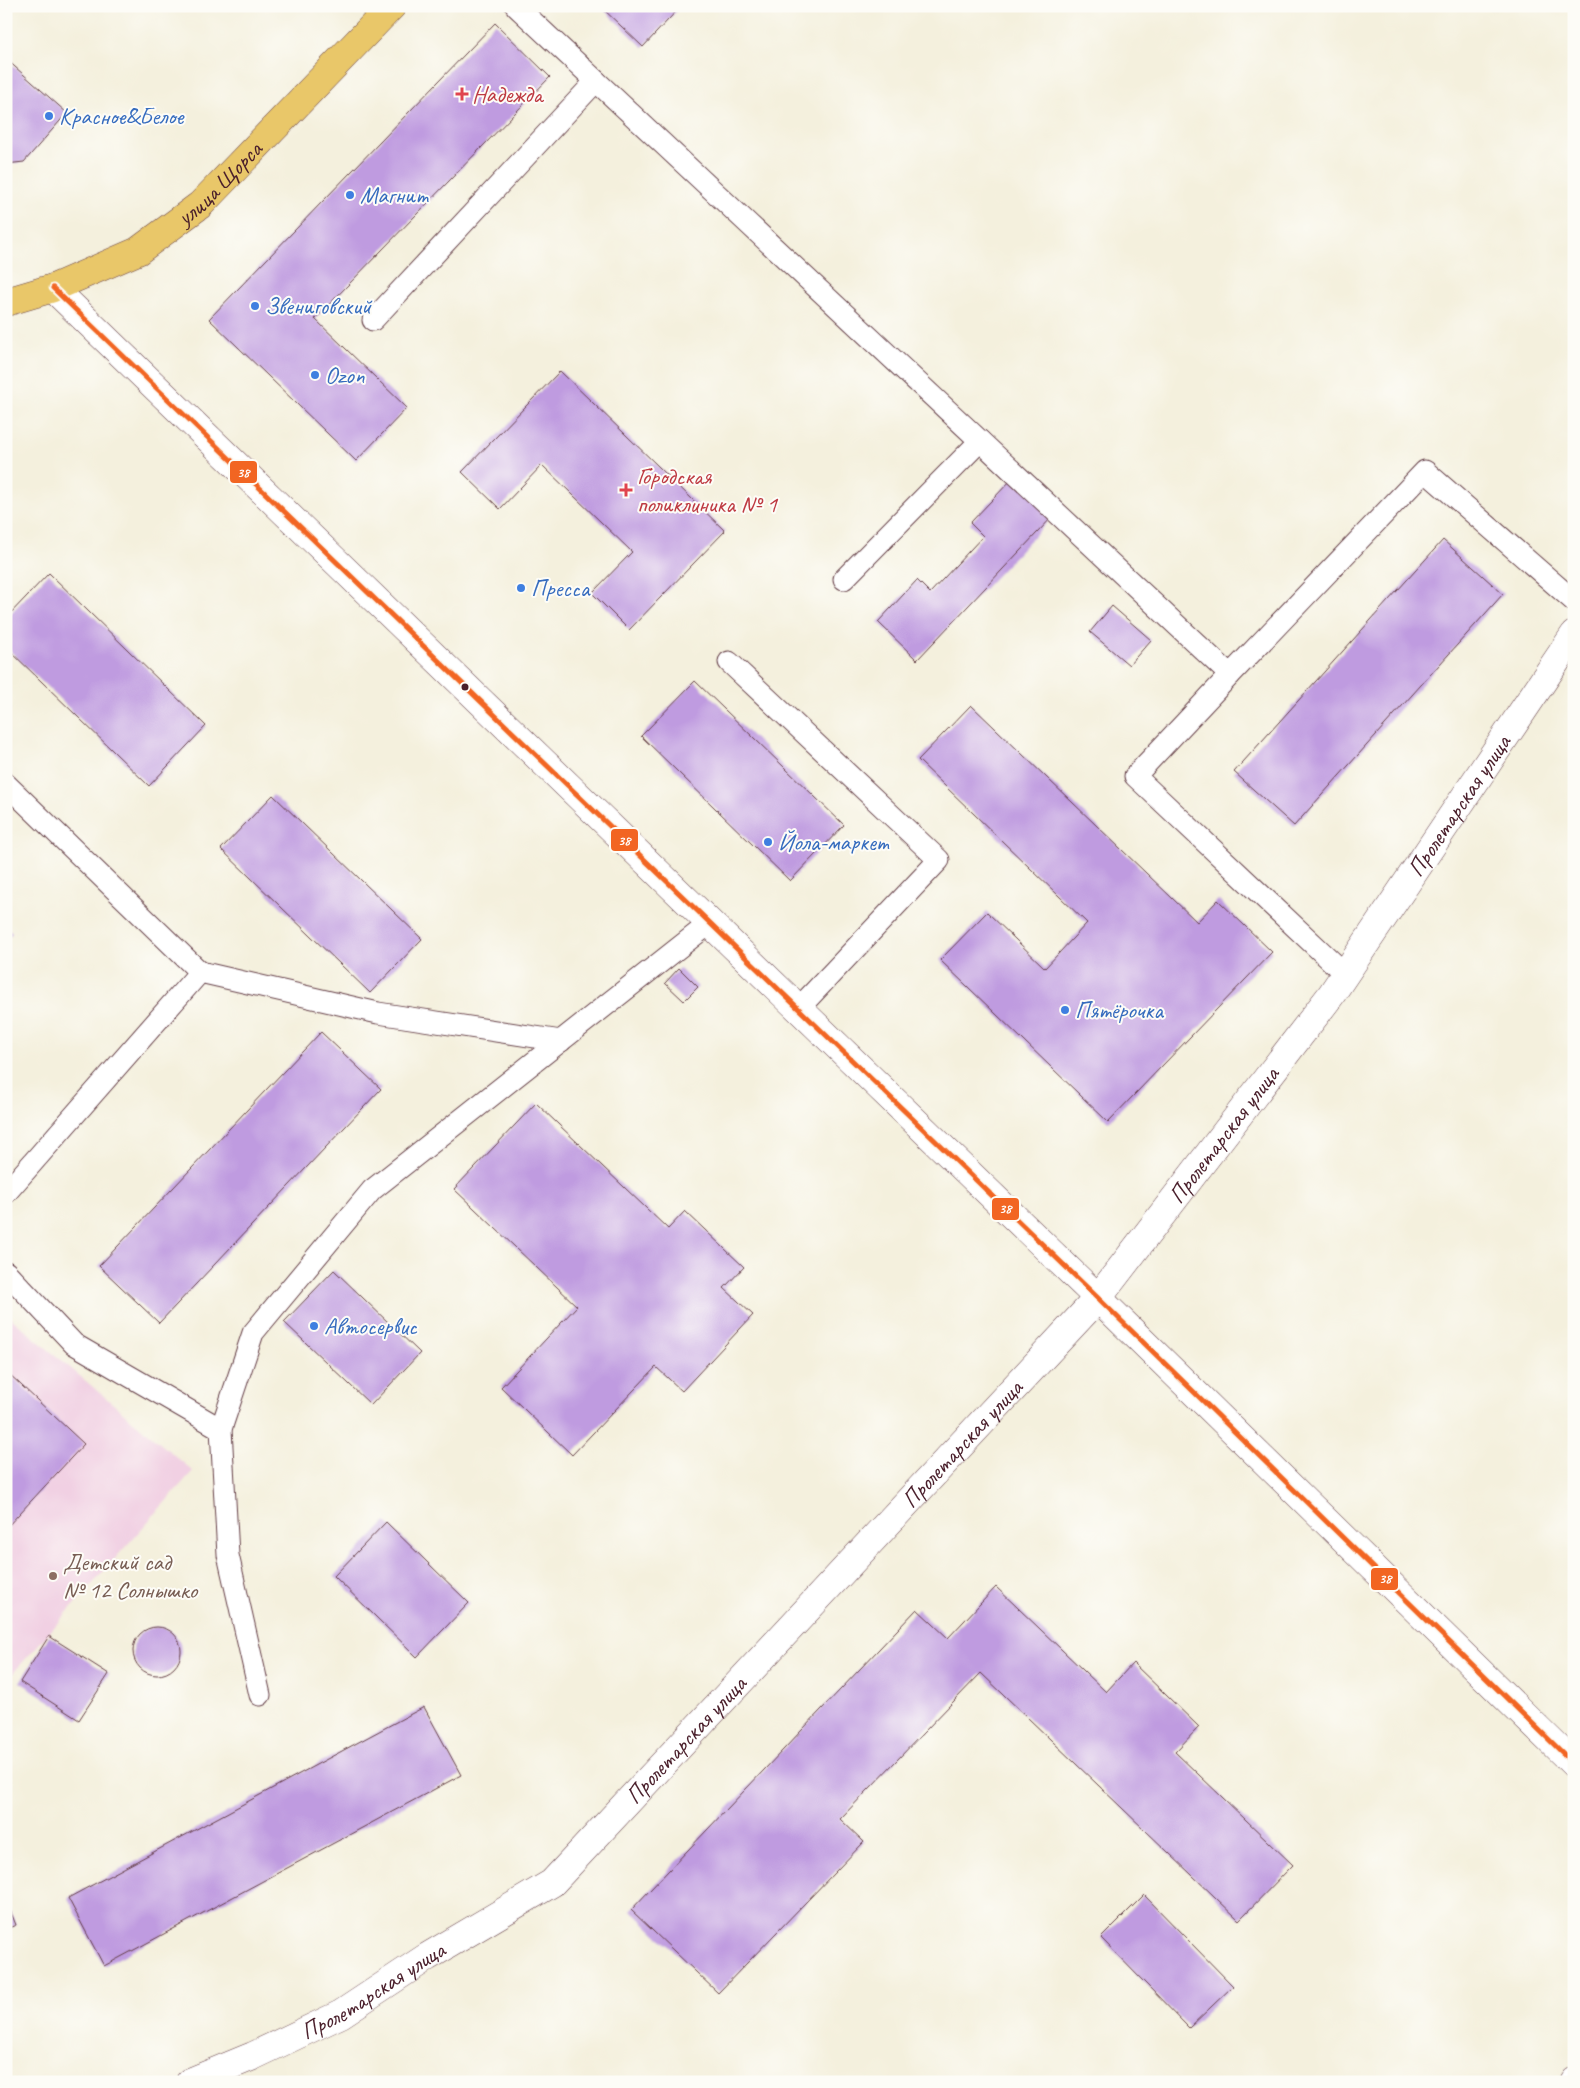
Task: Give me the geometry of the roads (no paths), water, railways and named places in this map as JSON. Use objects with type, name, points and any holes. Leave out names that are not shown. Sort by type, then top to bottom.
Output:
[{"type":"main road","name":"улица Щорса","points":[[6,302],[53,288],[138,251],[200,205],[392,6]]},
{"type":"street","points":[[53,288],[1098,1298],[1574,1764]]},
{"type":"street","name":"Пролетарская улица","points":[[190,2082],[253,2056],[341,2014],[427,1957],[552,1884],[1098,1298],[1331,995],[1574,635]]},
{"type":"lane","points":[[516,6],[1230,675]]},
{"type":"lane","points":[[373,320],[596,81]]},
{"type":"lane","points":[[844,579],[980,441]]},
{"type":"lane","points":[[1345,974],[1135,776],[1425,471],[1574,601]]},
{"type":"lane","points":[[729,662],[939,860],[798,1009]]},
{"type":"lane","points":[[6,784],[200,972],[378,1012],[561,1041]]},
{"type":"lane","points":[[260,1696],[228,1555],[222,1429],[253,1333],[372,1190],[710,923]]},
{"type":"lane","points":[[6,1193],[200,972]]},
{"type":"lane","points":[[6,1272],[74,1344],[222,1429]]},
{"type":"place","name":"Надежда","points":[[462,94]]},
{"type":"place","name":"Красное&Белое","points":[[49,116]]},
{"type":"place","name":"Магнит","points":[[350,195]]},
{"type":"place","name":"Звениговский","points":[[255,306]]},
{"type":"place","name":"Ozon","points":[[315,375]]},
{"type":"place","name":"Городская поликлиника № 1","points":[[626,490]]},
{"type":"place","name":"Пресса","points":[[521,588]]},
{"type":"place","name":"Йола-маркет","points":[[768,842]]},
{"type":"place","name":"Пятёрочка","points":[[1065,1010]]},
{"type":"place","name":"Автосервис","points":[[314,1326]]},
{"type":"place","name":"Детский сад № 12 Солнышко","points":[[53,1576]]}]
